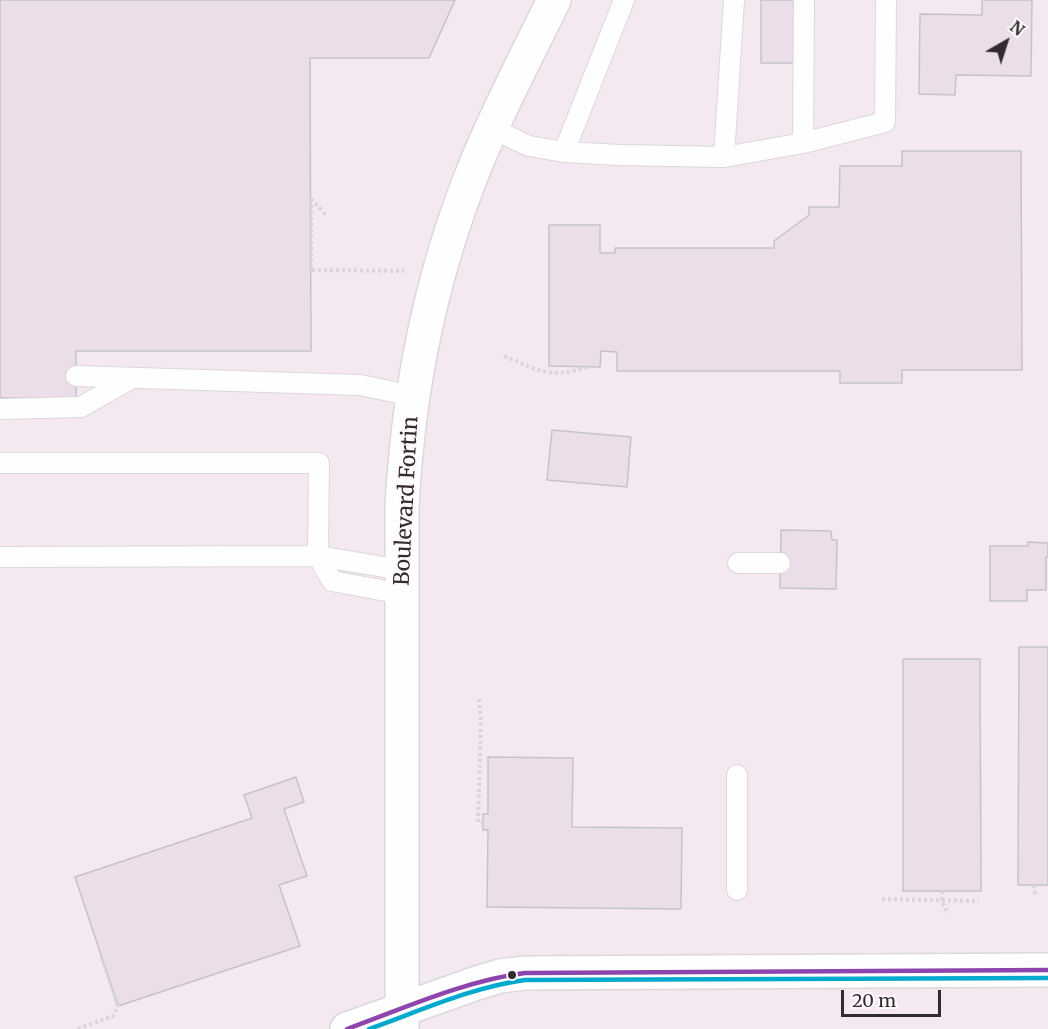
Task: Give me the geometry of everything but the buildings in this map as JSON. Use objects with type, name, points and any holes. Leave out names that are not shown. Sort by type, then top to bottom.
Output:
[{"type":"street","name":"Boulevard Fortin","points":[[402,1020],[402,582],[405,465],[413,396],[420,354],[438,279],[463,197],[491,128],[554,0]]},
{"type":"street","points":[[347,1029],[402,1020],[500,976],[549,972],[1048,970]]},
{"type":"lane","points":[[564,152],[624,0]]},
{"type":"lane","points":[[724,157],[734,0]]},
{"type":"lane","points":[[803,143],[804,0]]},
{"type":"lane","points":[[491,128],[529,146],[564,152],[724,157],[803,143],[885,122],[886,0]]},
{"type":"lane","points":[[76,376],[360,385],[413,396]]},
{"type":"lane","points":[[0,409],[81,407],[132,378]]},
{"type":"lane","points":[[0,463],[319,463],[318,556],[332,581],[402,582]]},
{"type":"lane","points":[[0,557],[318,556]]},
{"type":"lane","points":[[738,563],[780,563]]},
{"type":"lane","points":[[737,774],[737,890]]},
{"type":"path","points":[[327,216],[310,199],[311,270],[404,271]]},
{"type":"path","points":[[504,356],[547,374],[567,373],[588,367]]},
{"type":"path","points":[[479,699],[481,721],[478,822],[483,822]]},
{"type":"path","points":[[1034,885],[1035,894]]},
{"type":"path","points":[[942,891],[942,900],[948,914]]},
{"type":"path","points":[[882,899],[979,901]]},
{"type":"path","points":[[78,1029],[113,1016],[118,1006],[101,956]]},
{"type":"shaded area","points":[[0,0],[1048,0],[1048,1029],[0,1029]]},
{"type":"transit line","points":[[347,1029],[412,1004],[480,982],[525,973],[1048,970]]},
{"type":"transit line","points":[[369,1029],[485,988],[525,980],[1048,978]]}]
